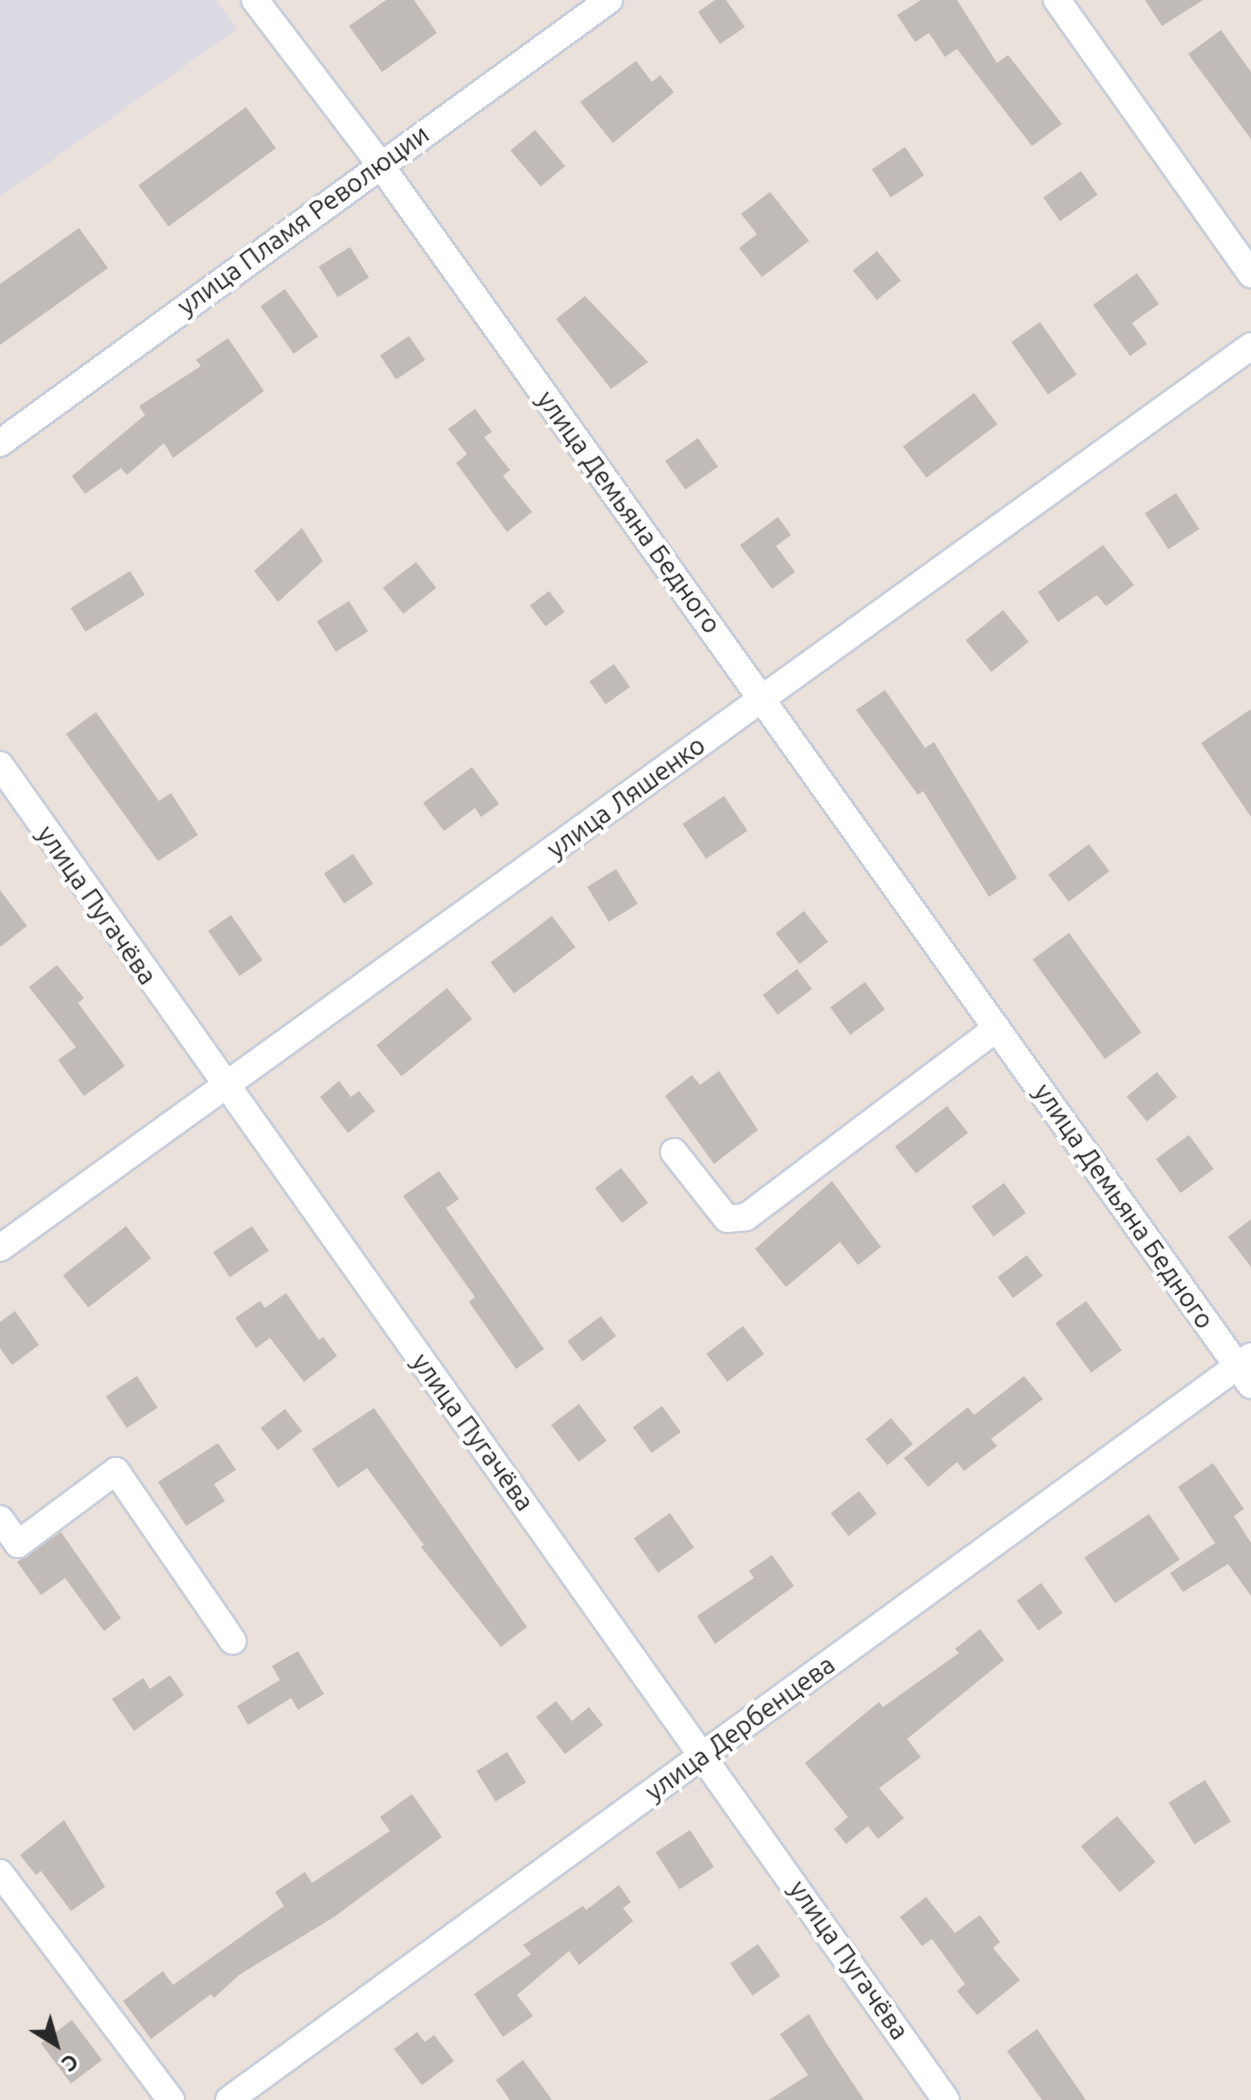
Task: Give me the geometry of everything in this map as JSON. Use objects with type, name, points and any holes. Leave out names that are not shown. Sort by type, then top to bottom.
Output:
[{"type":"street","name":"улица Демьяна Бедного","points":[[255,0],[379,163],[997,1028],[1247,1369]]},
{"type":"street","name":"улица Пламя Революции","points":[[0,443],[379,163],[609,0]]},
{"type":"street","points":[[1057,0],[1251,274]]},
{"type":"street","name":"улица Ляшенко","points":[[0,1248],[1251,346]]},
{"type":"street","name":"улица Пугачёва","points":[[0,765],[225,1087],[705,1754],[946,2100]]},
{"type":"street","points":[[674,1152],[727,1219],[746,1217],[997,1028]]},
{"type":"street","name":"улица Дербенцева","points":[[229,2100],[705,1754],[1247,1369]]},
{"type":"street","points":[[0,1519],[18,1544],[116,1471],[233,1641]]},
{"type":"street","points":[[0,1873],[171,2100]]},
{"type":"shaded area","points":[[0,0],[216,0],[237,29],[0,197]]},
{"type":"building","points":[[386,0],[414,0],[437,33],[382,72],[349,26]]},
{"type":"building","points":[[715,0],[726,0],[745,27],[720,44],[698,12]]},
{"type":"building","points":[[921,0],[957,0],[997,63],[1008,55],[1062,124],[1032,146],[957,49],[945,57],[929,33],[915,42],[897,15]]},
{"type":"building","points":[[1145,0],[1203,0],[1162,26]]},
{"type":"building","points":[[1221,30],[1251,72],[1251,139],[1188,54]]},
{"type":"building","points":[[636,61],[652,82],[660,75],[674,92],[613,143],[580,102]]},
{"type":"building","points":[[246,107],[276,148],[168,226],[138,185]]},
{"type":"building","points":[[535,130],[565,166],[541,187],[510,151]]},
{"type":"building","points":[[905,147],[924,175],[891,198],[872,169]]},
{"type":"building","points":[[1081,171],[1098,195],[1060,221],[1043,197]]},
{"type":"building","points":[[770,192],[809,241],[762,277],[739,248],[757,234],[741,214]]},
{"type":"building","points":[[79,228],[108,268],[0,345],[0,284]]},
{"type":"building","points":[[350,247],[369,278],[338,297],[319,267]]},
{"type":"building","points":[[877,251],[901,281],[877,300],[853,271]]},
{"type":"building","points":[[1137,273],[1159,304],[1132,323],[1147,344],[1130,356],[1093,305]]},
{"type":"building","points":[[285,289],[318,337],[294,354],[260,306]]},
{"type":"building","points":[[585,296],[648,362],[611,389],[556,319]]},
{"type":"building","points":[[1040,322],[1077,374],[1048,395],[1011,342]]},
{"type":"building","points":[[409,336],[425,360],[396,380],[380,356]]},
{"type":"building","points":[[228,338],[264,391],[173,458],[164,443],[127,475],[121,468],[85,494],[72,476],[145,415],[139,406],[201,366],[196,360]]},
{"type":"building","points":[[974,393],[997,424],[926,478],[903,447]]},
{"type":"building","points":[[475,409],[492,432],[484,437],[510,470],[503,476],[532,512],[507,532],[456,463],[467,454],[448,429]]},
{"type":"building","points":[[698,438],[718,467],[685,490],[665,461]]},
{"type":"building","points":[[1176,493],[1199,529],[1168,549],[1145,513]]},
{"type":"building","points":[[778,517],[791,535],[776,546],[795,572],[772,589],[740,545]]},
{"type":"building","points":[[302,528],[323,561],[278,602],[254,571]]},
{"type":"building","points":[[1103,545],[1134,585],[1106,606],[1097,595],[1058,622],[1038,592]]},
{"type":"building","points":[[416,562],[436,588],[403,614],[383,588]]},
{"type":"building","points":[[130,571],[145,595],[85,632],[71,608]]},
{"type":"building","points":[[549,591],[565,612],[545,626],[530,605]]},
{"type":"building","points":[[349,601],[368,632],[336,652],[317,621]]},
{"type":"building","points":[[1003,610],[1029,642],[991,672],[966,640]]},
{"type":"building","points":[[614,664],[630,687],[605,704],[589,681]]},
{"type":"building","points":[[885,690],[925,748],[934,742],[1017,878],[989,897],[923,791],[918,795],[856,710]]},
{"type":"building","points":[[1251,709],[1251,817],[1201,743]]},
{"type":"building","points":[[96,712],[159,801],[171,793],[198,835],[158,861],[66,734]]},
{"type":"building","points":[[472,767],[499,804],[481,817],[475,808],[444,831],[423,803]]},
{"type":"building","points":[[724,796],[747,831],[706,859],[683,824]]},
{"type":"building","points":[[1089,844],[1109,871],[1069,902],[1048,875]]},
{"type":"building","points":[[353,854],[373,884],[344,903],[324,874]]},
{"type":"building","points":[[616,869],[638,904],[609,922],[587,887]]},
{"type":"building","points":[[0,890],[27,926],[0,947]]},
{"type":"building","points":[[804,911],[828,942],[800,964],[776,933]]},
{"type":"building","points":[[231,915],[263,960],[240,976],[208,931]]},
{"type":"building","points":[[552,916],[575,947],[514,993],[491,962]]},
{"type":"building","points":[[1069,933],[1141,1033],[1105,1059],[1033,959]]},
{"type":"building","points":[[57,965],[84,998],[78,1003],[125,1066],[84,1096],[58,1060],[76,1047],[29,987]]},
{"type":"building","points":[[797,969],[812,989],[778,1015],[763,995]]},
{"type":"building","points":[[865,982],[885,1010],[850,1035],[830,1007]]},
{"type":"building","points":[[447,988],[472,1019],[401,1076],[376,1045]]},
{"type":"building","points":[[719,1071],[758,1130],[714,1164],[665,1096],[692,1075],[700,1085]]},
{"type":"building","points":[[1157,1072],[1177,1097],[1147,1121],[1127,1097]]},
{"type":"building","points":[[339,1081],[351,1097],[359,1091],[375,1111],[348,1133],[320,1097]]},
{"type":"building","points":[[947,1106],[968,1133],[916,1173],[895,1147]]},
{"type":"building","points":[[1189,1135],[1214,1169],[1181,1193],[1156,1159]]},
{"type":"building","points":[[621,1168],[648,1203],[622,1223],[595,1188]]},
{"type":"building","points":[[439,1171],[459,1199],[446,1208],[544,1349],[516,1369],[469,1302],[475,1297],[403,1196]]},
{"type":"building","points":[[832,1181],[881,1247],[858,1265],[840,1242],[786,1287],[755,1249]]},
{"type":"building","points":[[1004,1183],[1026,1213],[993,1236],[972,1207]]},
{"type":"building","points":[[1251,1219],[1251,1267],[1228,1237]]},
{"type":"building","points":[[126,1226],[151,1258],[88,1308],[63,1275]]},
{"type":"building","points":[[252,1226],[269,1251],[230,1277],[213,1252]]},
{"type":"building","points":[[1027,1255],[1043,1276],[1013,1298],[997,1277]]},
{"type":"building","points":[[286,1293],[319,1340],[323,1337],[337,1356],[304,1382],[270,1338],[256,1348],[235,1318],[260,1301],[265,1308]]},
{"type":"building","points":[[1086,1301],[1122,1350],[1091,1373],[1055,1323]]},
{"type":"building","points":[[15,1311],[39,1345],[12,1365],[0,1348],[0,1322]]},
{"type":"building","points":[[601,1316],[616,1336],[583,1361],[567,1341]]},
{"type":"building","points":[[743,1326],[764,1354],[727,1382],[706,1354]]},
{"type":"building","points":[[137,1376],[158,1408],[127,1428],[106,1396]]},
{"type":"building","points":[[1024,1376],[1043,1399],[991,1439],[997,1446],[964,1471],[957,1462],[928,1487],[904,1458],[968,1407],[974,1415]]},
{"type":"building","points":[[579,1404],[607,1441],[579,1462],[551,1425]]},
{"type":"building","points":[[662,1406],[681,1432],[652,1453],[633,1427]]},
{"type":"building","points":[[374,1408],[527,1627],[501,1647],[421,1547],[424,1545],[367,1468],[338,1488],[312,1449]]},
{"type":"building","points":[[285,1409],[302,1431],[278,1450],[261,1428]]},
{"type":"building","points":[[891,1418],[913,1444],[888,1465],[866,1439]]},
{"type":"building","points":[[218,1443],[236,1470],[214,1484],[225,1501],[186,1526],[158,1482]]},
{"type":"building","points":[[1213,1463],[1244,1509],[1234,1516],[1251,1543],[1251,1596],[1228,1564],[1183,1592],[1170,1573],[1215,1543],[1178,1487]]},
{"type":"building","points":[[859,1491],[877,1514],[848,1536],[831,1513]]},
{"type":"building","points":[[670,1513],[694,1547],[658,1573],[634,1538]]},
{"type":"building","points":[[1149,1514],[1180,1560],[1115,1603],[1084,1558]]},
{"type":"building","points":[[61,1532],[121,1618],[104,1631],[65,1578],[41,1595],[17,1562]]},
{"type":"building","points":[[772,1555],[794,1586],[715,1644],[697,1616],[754,1578],[749,1571]]},
{"type":"building","points":[[1041,1583],[1063,1613],[1038,1631],[1017,1601]]},
{"type":"building","points":[[980,1629],[1004,1660],[907,1739],[921,1757],[879,1788],[904,1818],[878,1839],[868,1826],[846,1844],[834,1829],[848,1817],[805,1763],[879,1702],[883,1707],[959,1653],[955,1649]]},
{"type":"building","points":[[298,1651],[324,1694],[298,1710],[291,1698],[248,1725],[237,1706],[280,1680],[272,1666]]},
{"type":"building","points":[[170,1675],[184,1695],[134,1731],[112,1699],[143,1678],[150,1689]]},
{"type":"building","points":[[556,1701],[572,1721],[589,1707],[603,1725],[565,1754],[536,1717]]},
{"type":"building","points":[[507,1752],[526,1783],[496,1802],[476,1771]]},
{"type":"building","points":[[1205,1780],[1231,1822],[1194,1844],[1169,1803]]},
{"type":"building","points":[[412,1794],[442,1837],[334,1917],[239,1975],[214,1998],[211,1994],[151,2039],[123,2001],[163,1971],[173,1985],[284,1906],[275,1892],[305,1872],[312,1883],[390,1831],[380,1817]]},
{"type":"building","points":[[1117,1816],[1156,1862],[1120,1892],[1081,1846]]},
{"type":"building","points":[[64,1820],[105,1887],[71,1911],[41,1871],[36,1875],[20,1855]]},
{"type":"building","points":[[690,1830],[714,1867],[680,1889],[656,1852]]},
{"type":"building","points":[[619,1885],[631,1902],[623,1908],[633,1921],[579,1965],[569,1951],[517,1995],[533,2016],[503,2037],[474,1994],[531,1954],[523,1945],[583,1906],[586,1910]]},
{"type":"building","points":[[926,1897],[955,1933],[980,1915],[1000,1942],[993,1948],[1020,1980],[977,2015],[957,1991],[965,1984],[932,1939],[922,1946],[900,1917]]},
{"type":"building","points":[[758,1944],[780,1976],[753,1995],[730,1964]]},
{"type":"building","points":[[809,2014],[864,2100],[769,2100],[808,2075],[780,2034]]},
{"type":"building","points":[[72,2020],[102,2060],[71,2083],[41,2043]]},
{"type":"building","points":[[1037,2029],[1086,2100],[1042,2100],[1007,2051]]},
{"type":"building","points":[[417,2032],[425,2042],[434,2035],[454,2061],[422,2085],[394,2049]]},
{"type":"building","points":[[523,2060],[552,2100],[510,2100],[496,2080]]}]
